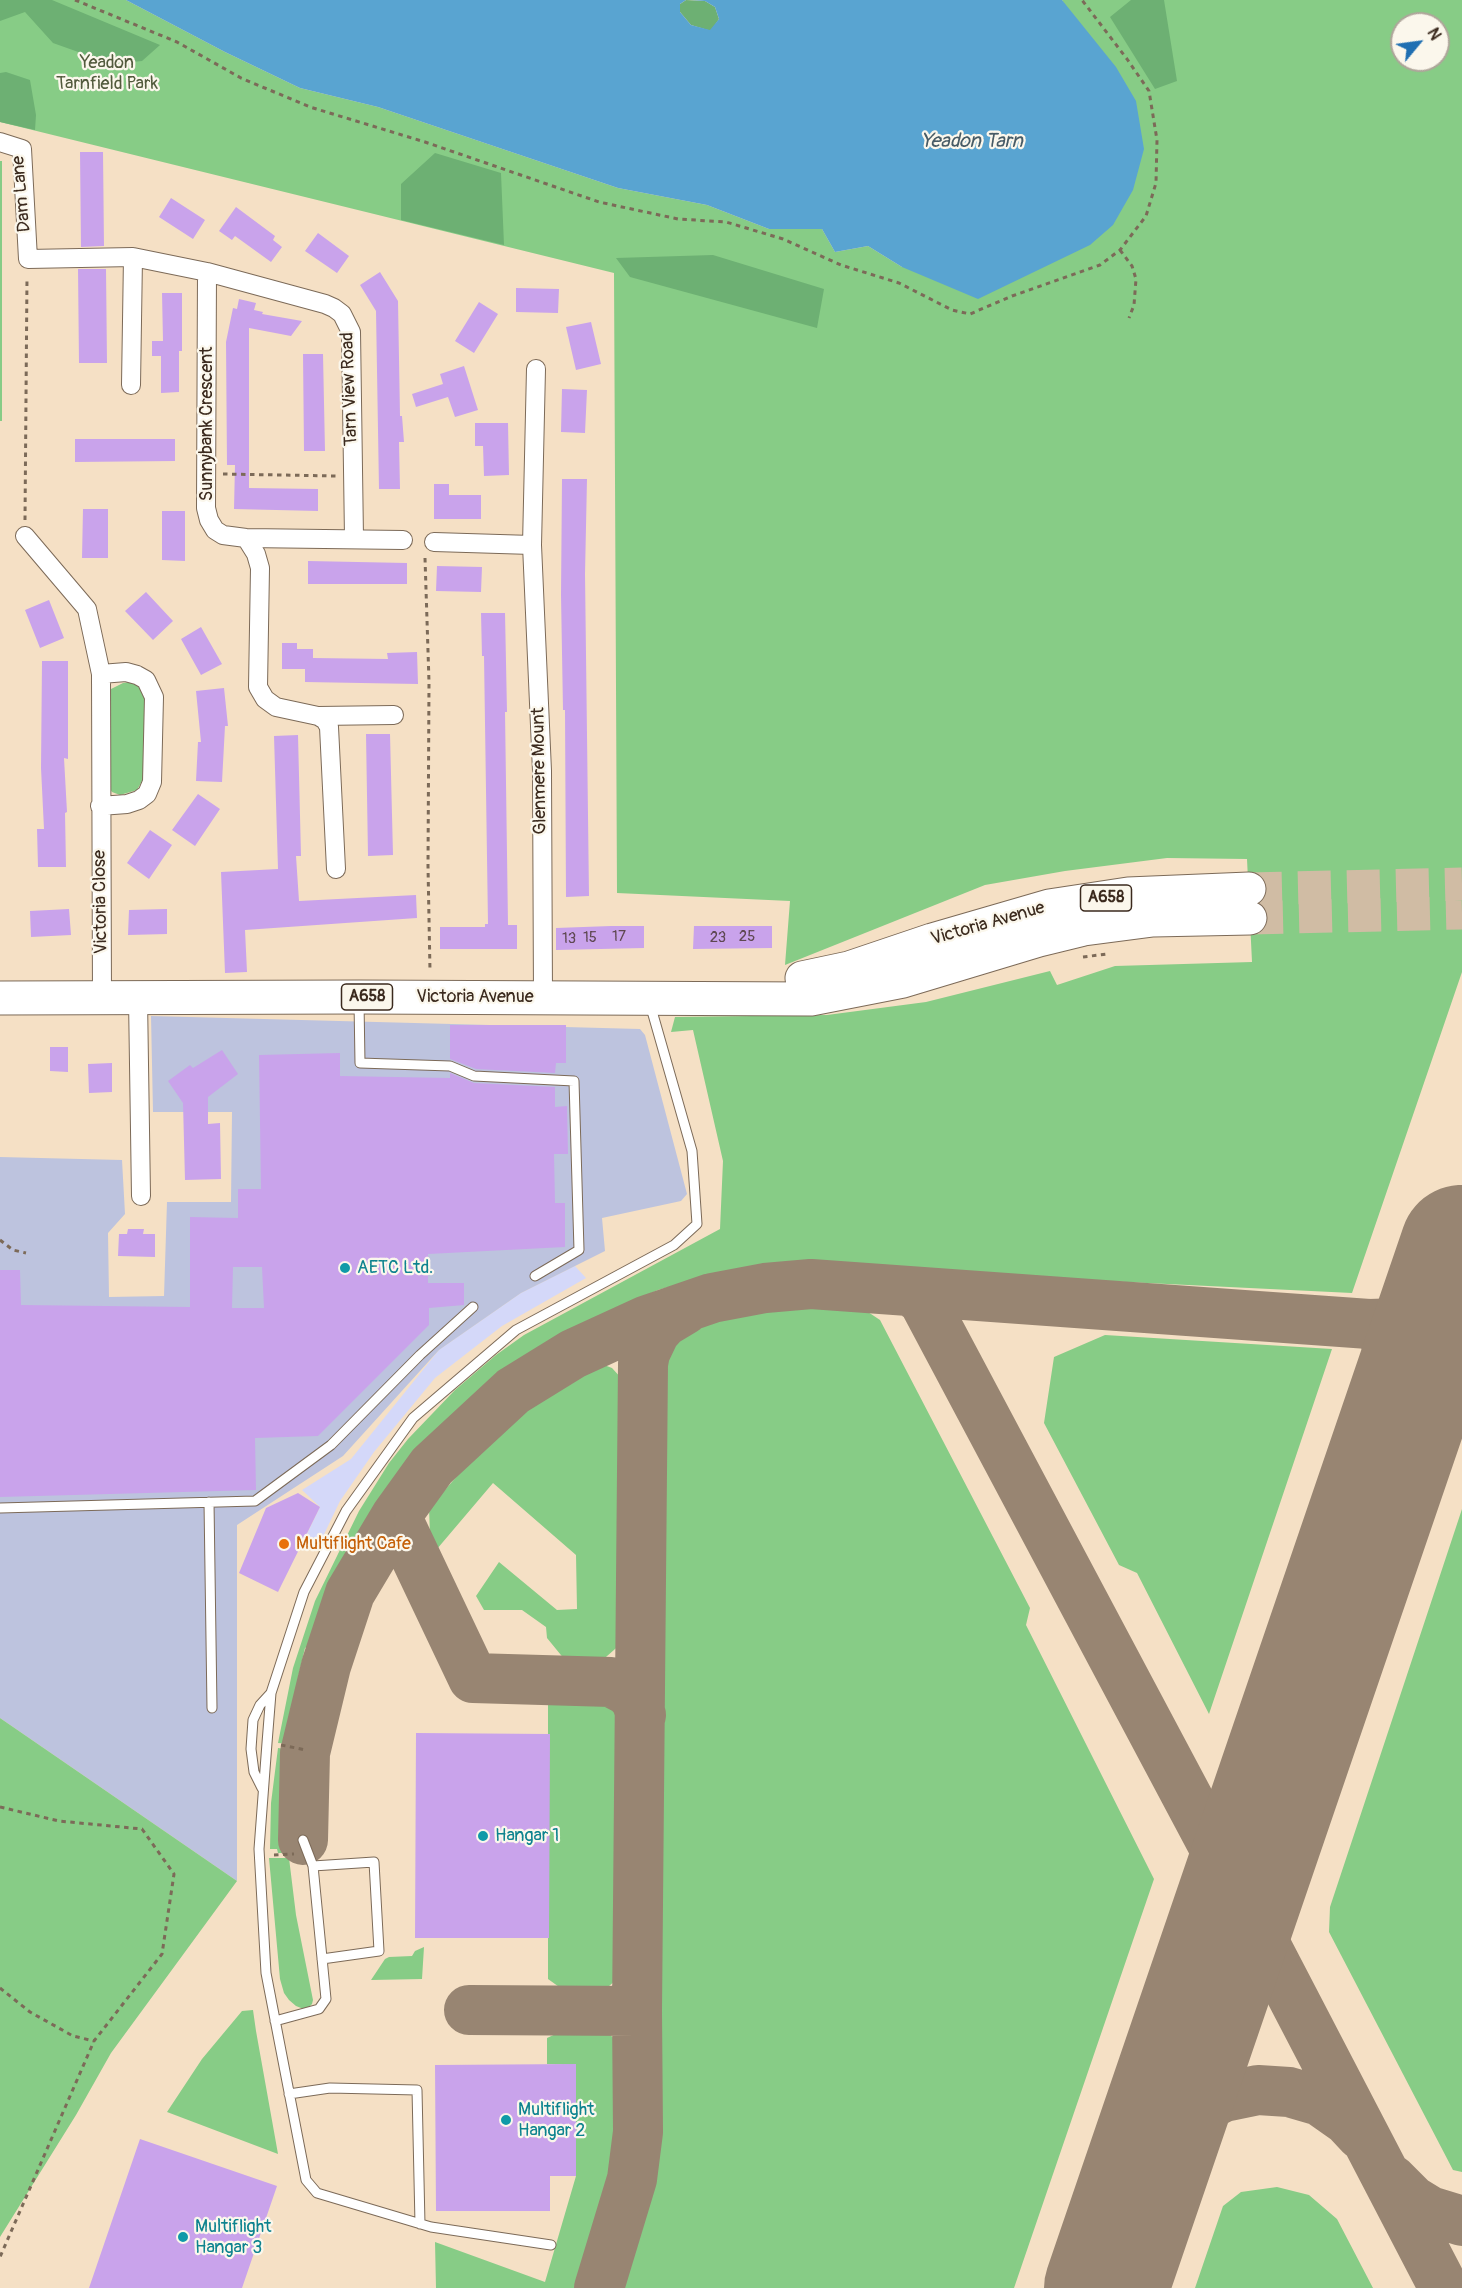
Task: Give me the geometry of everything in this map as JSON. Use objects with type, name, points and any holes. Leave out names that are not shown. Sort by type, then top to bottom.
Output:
[{"type":"highway","name":"Victoria Avenue","points":[[0,998],[359,996],[811,999],[903,981],[1039,940],[1084,929],[1250,903]]},
{"type":"street","name":"Dam Lane","points":[[0,142],[22,149],[28,259]]},
{"type":"street","name":"Tarn View Road","points":[[28,259],[134,257],[207,272],[334,308],[347,322],[351,333],[354,538]]},
{"type":"street","points":[[131,385],[134,257]]},
{"type":"street","name":"Sunnybank Crescent","points":[[207,272],[206,508],[215,530],[223,535],[246,538],[402,540]]},
{"type":"street","name":"Glenmere Mount","points":[[536,369],[532,545],[542,771],[543,997]]},
{"type":"street","name":"Victoria Close","points":[[25,536],[87,609],[101,674],[102,999]]},
{"type":"street","points":[[246,538],[256,554],[260,568],[258,687],[265,699],[276,707],[318,716],[394,715]]},
{"type":"street","points":[[430,547],[532,545]]},
{"type":"street","points":[[100,806],[128,804],[147,794],[152,782],[154,697],[146,680],[137,675],[126,672],[101,674]]},
{"type":"street","points":[[318,716],[325,720],[329,727],[336,869]]},
{"type":"street","points":[[138,998],[141,1196]]},
{"type":"lane","points":[[359,996],[360,1063],[450,1066],[474,1076],[574,1081],[579,1250],[535,1276]]},
{"type":"lane","points":[[551,2245],[420,2224],[317,2193],[306,2180],[266,1973],[259,1854],[263,1790],[271,1693],[304,1592],[346,1510],[413,1418],[516,1330],[674,1245],[697,1224],[692,1151],[649,999]]},
{"type":"lane","points":[[0,1508],[255,1501],[331,1445],[420,1355],[473,1306]]},
{"type":"lane","points":[[209,1502],[212,1708]]},
{"type":"lane","points":[[263,1790],[254,1772],[251,1749],[253,1720],[260,1705],[271,1693]]},
{"type":"lane","points":[[275,2021],[319,2009],[326,1999],[313,1866],[303,1840]]},
{"type":"lane","points":[[313,1866],[374,1862],[379,1951],[322,1959]]},
{"type":"lane","points":[[289,2094],[330,2088],[417,2090],[420,2224]]},
{"type":"path","points":[[75,0],[177,42],[241,78],[310,107],[425,142],[599,202],[678,219],[726,222],[783,239],[841,265],[899,283],[952,310],[970,314],[1012,296],[1100,265],[1120,250],[1146,216],[1156,183],[1157,140],[1149,92],[1082,0]]},
{"type":"path","points":[[1120,250],[1132,266],[1136,279],[1134,305],[1129,318]]},
{"type":"path","points":[[25,536],[28,259]]},
{"type":"path","points":[[206,473],[353,476]]},
{"type":"path","points":[[430,547],[428,866],[430,997]]},
{"type":"path","points":[[1076,958],[1109,954]]},
{"type":"path","points":[[0,1240],[13,1250],[26,1253]]},
{"type":"path","points":[[267,1743],[306,1750]]},
{"type":"path","points":[[0,1808],[59,1821],[142,1828],[174,1874],[162,1954],[94,2041],[0,2257]]},
{"type":"path","points":[[259,1854],[308,1854]]},
{"type":"path","points":[[0,1988],[30,2012],[73,2036],[94,2041]]},
{"type":"shaded area","points":[[151,1016],[640,1029],[645,1035],[687,1194],[681,1201],[602,1218],[605,1251],[521,1293],[439,1350],[343,1456],[237,1525],[237,1881],[0,1718],[0,1157],[122,1160],[125,1214],[108,1233],[109,1297],[164,1296],[167,1202],[231,1202],[232,1112],[153,1112]]},
{"type":"shaded area","points":[[575,1266],[586,1278],[502,1326],[435,1378],[374,1452],[340,1501],[316,1551],[304,1540],[320,1507],[302,1490],[351,1459],[439,1350],[521,1293]]},
{"type":"green space","name":"Yeadon Tarnfield Park","points":[[0,0],[126,0],[300,88],[378,107],[618,188],[707,205],[769,229],[822,229],[835,252],[868,246],[902,267],[1065,6],[1062,0],[1462,0],[1462,972],[1352,1293],[818,1267],[718,1273],[658,1290],[589,1320],[533,1352],[477,1396],[406,1471],[384,1501],[384,1506],[375,1511],[360,1536],[315,1642],[305,1648],[298,1678],[300,1697],[292,1744],[278,1743],[293,1668],[315,1601],[359,1511],[389,1463],[408,1439],[455,1390],[496,1355],[524,1335],[720,1229],[723,1161],[693,1030],[671,1032],[675,1017],[827,1015],[926,1002],[1050,971],[1057,985],[1115,966],[1252,962],[1247,859],[1167,858],[1065,871],[985,885],[785,965],[790,901],[617,893],[614,273],[0,122]]},
{"type":"green space","points":[[0,0],[52,0],[160,45],[142,61],[112,64],[53,43],[25,12],[0,21]]},
{"type":"green space","points":[[686,0],[705,1],[715,7],[719,19],[711,31],[691,25],[680,12],[680,4]]},
{"type":"green space","points":[[1131,0],[1164,0],[1177,81],[1155,89],[1110,17]]},
{"type":"green space","points":[[6,72],[30,80],[36,115],[35,130],[0,122],[0,73]]},
{"type":"green space","points":[[435,153],[501,173],[504,245],[401,220],[401,184]]},
{"type":"green space","points":[[0,161],[2,161],[2,421],[0,421]]},
{"type":"green space","points":[[713,255],[824,289],[817,328],[630,277],[616,258]]},
{"type":"green space","points":[[130,682],[137,685],[147,698],[145,776],[137,790],[120,795],[112,792],[107,785],[109,690]]},
{"type":"green space","points":[[856,1304],[880,1320],[1030,1608],[1026,1625],[1154,1879],[1014,2288],[619,2288],[657,2168],[661,1359],[676,1334],[705,1323],[766,1312]]},
{"type":"green space","points":[[1105,1335],[1332,1349],[1209,1714],[1137,1573],[1119,1565],[1044,1423],[1054,1357]]},
{"type":"green space","points":[[599,1363],[612,1368],[622,1379],[623,1642],[598,1664],[565,1660],[547,1638],[546,1627],[522,1610],[484,1610],[476,1596],[499,1562],[557,1610],[577,1609],[576,1555],[493,1483],[437,1549],[430,1535],[429,1508],[473,1458],[530,1407]]},
{"type":"green space","points":[[1462,1509],[1462,2172],[1453,2170],[1329,1932],[1330,1907]]},
{"type":"green space","points":[[570,1692],[590,1692],[608,1703],[620,1720],[621,1744],[620,1962],[616,1980],[601,1993],[582,1998],[569,1994],[548,1979],[548,1699]]},
{"type":"green space","points":[[0,1718],[237,1881],[111,2053],[76,2115],[0,2237]]},
{"type":"green space","points":[[278,1748],[292,1750],[287,1801],[289,1853],[278,1853],[277,1849],[270,1849],[271,1803]]},
{"type":"green space","points":[[269,1858],[289,1858],[296,1915],[313,2000],[306,2010],[289,2000],[284,1993],[280,1979]]},
{"type":"green space","points":[[424,1947],[422,1979],[371,1980],[385,1959],[412,1956],[415,1951]]},
{"type":"green space","points":[[253,2010],[278,2154],[167,2112],[202,2059],[242,2011]]},
{"type":"green space","points":[[573,2026],[603,2027],[617,2042],[622,2148],[579,2288],[436,2288],[435,2242],[545,2282],[576,2176],[576,2065],[547,2064],[547,2038]]},
{"type":"green space","points":[[1277,2187],[1309,2195],[1337,2219],[1373,2288],[1195,2288],[1223,2206],[1241,2192]]},
{"type":"water","name":"Yeadon Tarn","points":[[126,0],[686,0],[680,4],[680,12],[691,25],[710,30],[719,19],[715,7],[705,1],[691,0],[1062,0],[1116,67],[1136,101],[1144,149],[1133,190],[1113,225],[1090,245],[978,299],[902,267],[868,246],[835,252],[822,229],[769,229],[707,205],[618,188],[378,107],[300,88]]},
{"type":"building","points":[[80,152],[103,152],[104,246],[81,247]]},
{"type":"building","points":[[171,198],[205,220],[193,239],[159,217]]},
{"type":"building","points":[[236,207],[275,236],[273,240],[282,247],[271,262],[235,236],[232,240],[219,231]]},
{"type":"building","points":[[318,233],[349,256],[337,273],[305,251]]},
{"type":"building","points":[[78,269],[106,269],[107,363],[79,363]]},
{"type":"building","points":[[380,272],[398,301],[400,416],[402,416],[404,442],[399,442],[400,489],[379,489],[376,311],[360,285]]},
{"type":"building","points":[[516,288],[559,289],[558,313],[516,312]]},
{"type":"building","points":[[162,293],[182,293],[179,392],[161,393],[161,356],[152,356],[152,341],[163,341]]},
{"type":"building","points":[[239,299],[256,303],[254,310],[263,312],[262,314],[302,321],[291,336],[249,328],[249,488],[318,489],[318,511],[234,509],[235,465],[227,465],[226,342],[233,308],[237,309]]},
{"type":"building","points":[[479,302],[498,314],[474,353],[455,341]]},
{"type":"building","points":[[591,322],[601,364],[576,370],[566,327]]},
{"type":"building","points":[[303,354],[323,354],[325,451],[304,451]]},
{"type":"building","points":[[464,366],[478,410],[455,417],[448,397],[416,407],[412,394],[443,384],[440,374]]},
{"type":"building","points":[[562,389],[587,390],[585,433],[561,432]]},
{"type":"building","points":[[475,423],[508,423],[509,475],[484,476],[483,446],[475,446]]},
{"type":"building","points":[[75,439],[175,439],[175,461],[75,462]]},
{"type":"building","points":[[562,479],[587,479],[585,574],[589,896],[566,897],[565,710],[563,710],[561,595]]},
{"type":"building","points":[[434,484],[449,484],[449,495],[481,495],[481,519],[434,519]]},
{"type":"building","points":[[83,509],[108,509],[108,558],[82,558]]},
{"type":"building","points":[[162,511],[185,511],[185,561],[162,560]]},
{"type":"building","points":[[308,561],[407,563],[407,584],[308,584]]},
{"type":"building","points":[[437,566],[482,567],[481,592],[436,591]]},
{"type":"building","points":[[146,592],[173,621],[153,640],[125,611]]},
{"type":"building","points":[[49,600],[64,638],[40,648],[25,610]]},
{"type":"building","points":[[481,613],[505,613],[508,925],[517,925],[517,949],[440,949],[440,927],[485,927],[485,924],[488,924],[484,656],[482,656]]},
{"type":"building","points":[[201,627],[222,664],[201,675],[181,639]]},
{"type":"building","points":[[282,643],[297,643],[297,649],[313,649],[313,658],[388,659],[387,653],[417,652],[418,684],[305,682],[305,669],[282,669]]},
{"type":"building","points":[[42,661],[68,661],[68,759],[64,758],[67,812],[65,813],[66,867],[38,867],[37,829],[44,829],[41,768]]},
{"type":"building","points":[[224,688],[228,726],[225,726],[222,782],[196,781],[198,742],[201,742],[196,691]]},
{"type":"building","points":[[366,734],[390,734],[393,855],[368,856]]},
{"type":"building","points":[[298,735],[301,856],[296,856],[299,901],[416,895],[417,918],[245,930],[247,972],[225,973],[221,872],[278,869],[274,736]]},
{"type":"building","points":[[198,794],[220,809],[195,846],[172,830]]},
{"type":"building","points":[[150,830],[172,845],[149,879],[127,863]]},
{"type":"building","points":[[69,909],[71,935],[31,937],[30,911]]},
{"type":"building","points":[[167,909],[167,934],[128,935],[129,910]]},
{"type":"building","points":[[644,926],[644,948],[556,950],[556,928]]},
{"type":"building","points":[[694,926],[772,926],[772,948],[693,949]]},
{"type":"building","points":[[450,1025],[566,1025],[566,1063],[556,1063],[555,1073],[476,1069],[450,1059]]},
{"type":"building","points":[[50,1047],[68,1047],[68,1072],[50,1071]]},
{"type":"building","points":[[222,1050],[238,1074],[208,1097],[208,1124],[220,1123],[221,1179],[185,1180],[183,1103],[168,1081],[190,1065],[193,1068]]},
{"type":"building","name":"AETC Ltd.","points":[[340,1053],[340,1076],[450,1078],[450,1073],[474,1083],[555,1087],[555,1107],[567,1106],[568,1154],[554,1154],[555,1203],[565,1203],[565,1247],[428,1254],[428,1283],[464,1283],[464,1305],[429,1308],[429,1325],[318,1436],[255,1438],[256,1490],[0,1497],[0,1270],[20,1270],[21,1305],[190,1307],[190,1217],[238,1218],[238,1189],[261,1189],[259,1055]],"holes":[[[233,1267],[262,1267],[264,1308],[232,1308]]]},
{"type":"building","points":[[112,1063],[112,1092],[89,1093],[88,1064]]},
{"type":"building","points":[[128,1229],[144,1229],[143,1234],[155,1234],[155,1257],[118,1256],[119,1234],[127,1234]]},
{"type":"building","name":"Multiflight Cafe","points":[[298,1493],[320,1507],[278,1592],[239,1573],[266,1508]]},
{"type":"building","name":"Hangar 1","points":[[416,1733],[550,1734],[549,1938],[415,1938]]},
{"type":"building","name":"Multiflight Hangar 2","points":[[576,2064],[576,2176],[550,2176],[550,2211],[436,2211],[435,2065]]},
{"type":"building","name":"Multiflight Hangar 3","points":[[140,2139],[277,2186],[242,2288],[89,2288]]},
{"type":"taxiway","points":[[1398,1435],[1407,1384],[1405,1365],[1400,1351],[1391,1339],[1369,1324],[1400,1323],[1424,1311],[1434,1300],[1458,1259]]},
{"type":"taxiway","points":[[303,1840],[305,1753],[326,1666],[350,1593],[396,1516],[432,1466],[513,1391],[573,1354],[645,1321],[712,1298],[765,1288],[811,1284],[1369,1324]]},
{"type":"taxiway","points":[[910,1291],[923,1300],[1240,1896],[1444,2288]]},
{"type":"taxiway","points":[[599,2288],[632,2179],[638,2132],[643,1364],[645,1353],[655,1332],[664,1322],[684,1310]]},
{"type":"taxiway","points":[[396,1516],[473,1678],[611,1682],[628,1691],[636,1700],[641,1715]]},
{"type":"taxiway","points":[[1225,1810],[1232,1810],[1260,1799],[1271,1789],[1287,1758]]},
{"type":"taxiway","points":[[1263,1929],[1258,1890],[1261,1848],[1270,1808]]},
{"type":"taxiway","points":[[1208,1990],[1218,1946],[1221,1915],[1216,1866]]},
{"type":"taxiway","points":[[469,2010],[637,2011]]},
{"type":"taxiway","points":[[1147,2167],[1167,2137],[1192,2113],[1224,2097],[1258,2090],[1289,2092],[1320,2101],[1347,2120],[1361,2135]]},
{"type":"taxiway","points":[[1391,2179],[1412,2200],[1430,2211],[1462,2221]]},
{"type":"runway","points":[[1106,2288],[1462,1247]]},
{"type":"tunnel","points":[[1249,889],[1462,884]]},
{"type":"tunnel","points":[[1250,918],[1462,913]]},
{"type":"place","name":"AETC Ltd.","points":[[345,1268]]},
{"type":"place","name":"Multiflight Cafe","points":[[284,1544]]},
{"type":"place","name":"Hangar 1","points":[[483,1836]]},
{"type":"place","name":"Multiflight Hangar 2","points":[[506,2120]]},
{"type":"place","name":"Multiflight Hangar 3","points":[[183,2237]]}]
